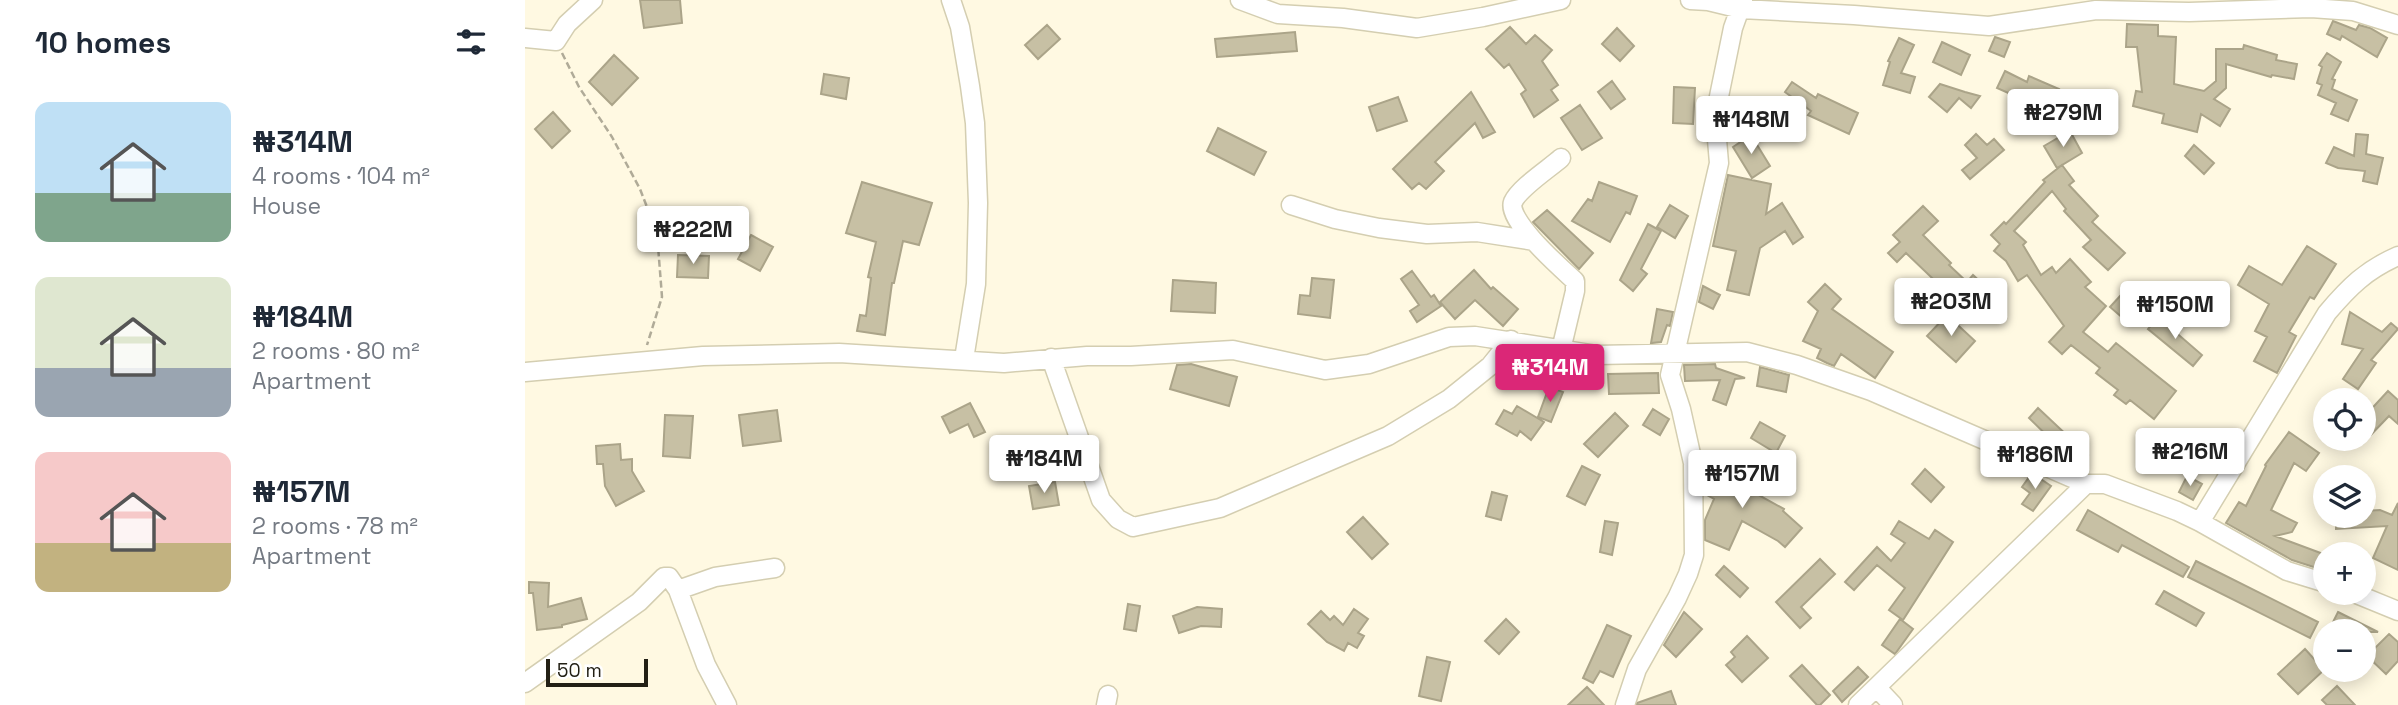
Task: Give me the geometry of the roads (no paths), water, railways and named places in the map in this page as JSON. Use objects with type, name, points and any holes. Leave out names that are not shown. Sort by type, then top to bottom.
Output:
[{"type":"street","points":[[525,37],[556,41],[567,23],[593,0]]},
{"type":"street","points":[[951,0],[960,27],[975,123],[978,203],[976,284],[964,359]]},
{"type":"street","points":[[1240,0],[1278,15],[1343,18],[1417,28],[1485,9],[1561,0]]},
{"type":"street","points":[[1690,0],[1989,26],[2096,10],[2189,12],[2323,8],[2353,11],[2398,25]]},
{"type":"street","points":[[1625,705],[1637,670],[1677,598],[1693,555],[1693,463],[1670,375],[1719,163],[1715,116],[1733,29],[1742,5]]},
{"type":"street","points":[[1561,350],[1575,291],[1574,281],[1534,241],[1513,214],[1513,203],[1519,194],[1562,158]]},
{"type":"street","points":[[1291,205],[1335,219],[1379,228],[1427,234],[1476,232],[1534,241]]},
{"type":"street","points":[[2200,522],[2327,313],[2351,285],[2376,266],[2398,256]]},
{"type":"street","points":[[525,372],[703,356],[839,353],[1004,363],[1051,358],[1233,350],[1325,370],[1369,363],[1449,337],[1475,336],[1597,355],[1747,352],[1797,365],[1871,391],[2086,484],[2105,484],[2200,522],[2287,571],[2313,579]]},
{"type":"street","points":[[1051,358],[1101,500],[1118,519],[1133,527],[1220,508],[1388,436],[1449,399],[1490,366],[1511,340]]},
{"type":"street","points":[[1858,705],[2086,484]]},
{"type":"street","points":[[678,590],[715,577],[775,568]]},
{"type":"street","points":[[525,683],[639,602],[664,577],[669,577],[678,590],[706,665],[727,705]]},
{"type":"street","points":[[2376,602],[2398,611]]},
{"type":"street","points":[[1877,688],[1893,705]]}]
